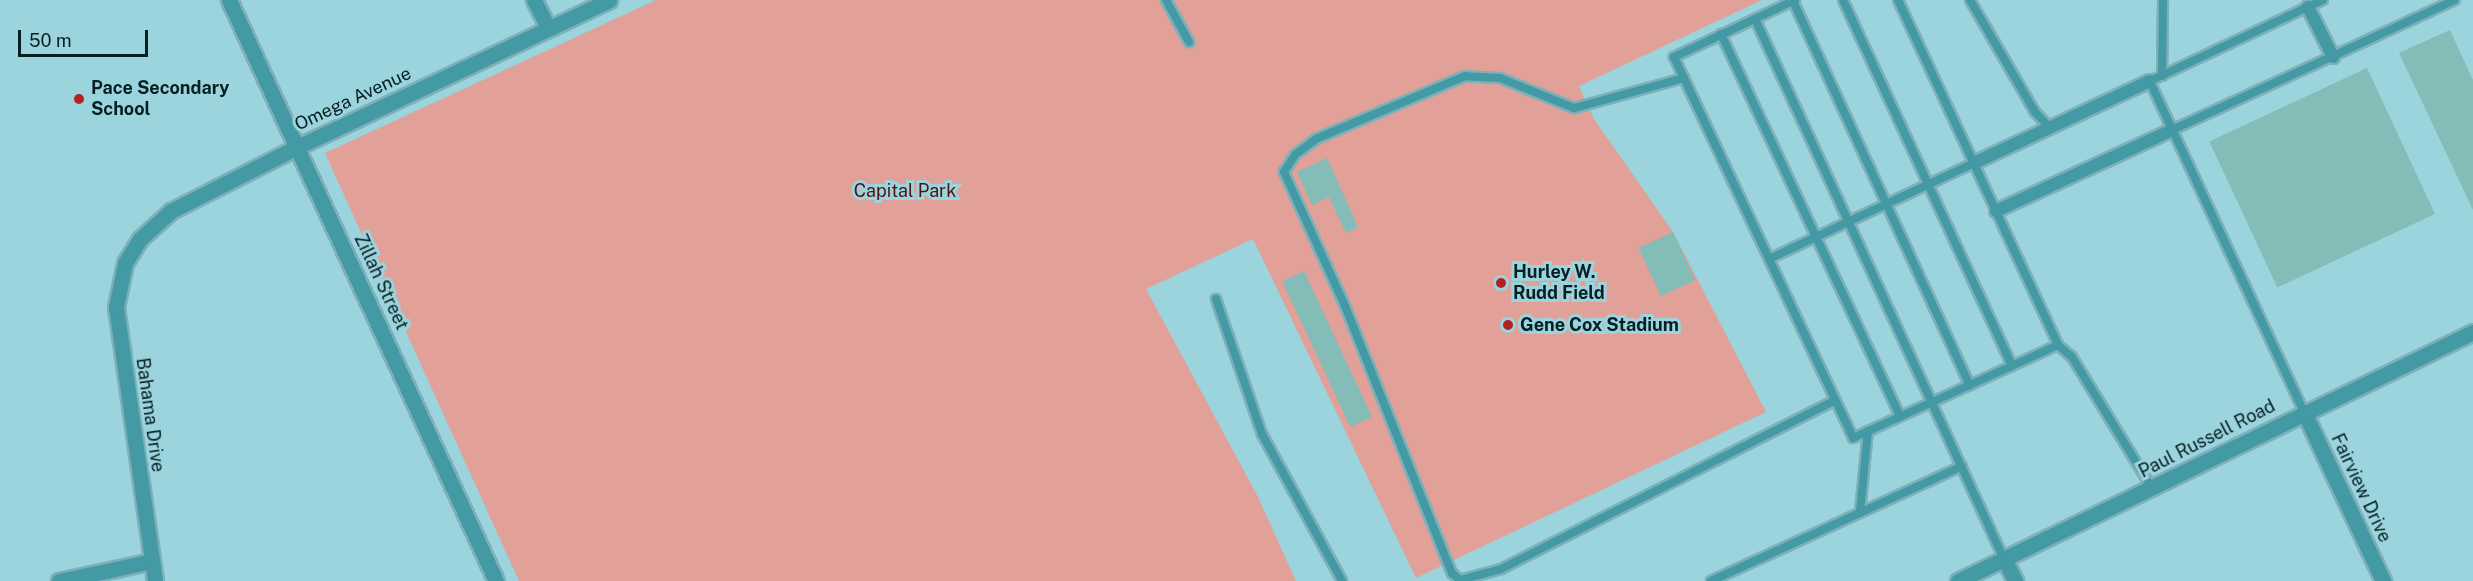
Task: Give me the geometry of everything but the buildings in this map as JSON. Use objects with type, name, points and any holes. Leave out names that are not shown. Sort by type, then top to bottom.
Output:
[{"type":"street","name":"Zillah Street","points":[[229,0],[496,581]]},
{"type":"street","points":[[534,0],[548,28]]},
{"type":"street","name":"Omega Avenue","points":[[129,255],[156,222],[171,211],[297,147],[609,0]]},
{"type":"street","points":[[2308,7],[2333,57]]},
{"type":"street","points":[[1974,163],[2150,81]]},
{"type":"street","points":[[1996,212],[2172,130]]},
{"type":"street","name":"Bahama Drive","points":[[129,255],[119,282],[116,307],[155,581]]},
{"type":"street","name":"Paul Russell Road","points":[[1958,581],[2473,332]]},
{"type":"street","name":"Fairview Drive","points":[[2304,412],[2383,581]]},
{"type":"street","points":[[2004,559],[2015,581]]},
{"type":"street","points":[[59,581],[152,561]]},
{"type":"lane","points":[[1166,0],[1188,42]]},
{"type":"lane","points":[[1843,0],[2012,366]]},
{"type":"lane","points":[[1898,0],[2058,345],[2072,357],[2152,488]]},
{"type":"lane","points":[[1970,0],[2035,112],[2050,128]]},
{"type":"lane","points":[[2162,75],[2163,0]]},
{"type":"lane","points":[[2304,412],[2150,81],[2323,0]]},
{"type":"lane","points":[[2172,130],[2455,0]]},
{"type":"lane","points":[[1970,385],[1794,1],[1674,57],[1853,438],[1900,416],[1933,402],[2058,345]]},
{"type":"lane","points":[[1755,19],[2004,559]]},
{"type":"lane","points":[[1721,34],[1900,416]]},
{"type":"lane","points":[[1684,78],[1574,108],[1500,78],[1464,76],[1316,139],[1294,155],[1284,172],[1345,306],[1452,573],[1460,580],[1501,569],[1835,400]]},
{"type":"lane","points":[[1769,259],[1974,163]]},
{"type":"lane","points":[[1216,299],[1262,434],[1342,581]]},
{"type":"lane","points":[[1860,512],[1868,431]]},
{"type":"lane","points":[[1711,581],[1962,466]]},
{"type":"green space","name":"Capital Park","points":[[656,0],[1762,0],[1579,86],[1594,119],[1673,232],[1766,412],[1416,578],[1253,239],[1146,289],[1258,497],[1296,581],[519,581],[325,153]]},
{"type":"place","name":"Pace Secondary School","points":[[79,99]]},
{"type":"place","name":"Hurley W. Rudd Field","points":[[1501,283]]},
{"type":"place","name":"Gene Cox Stadium","points":[[1508,325]]}]
